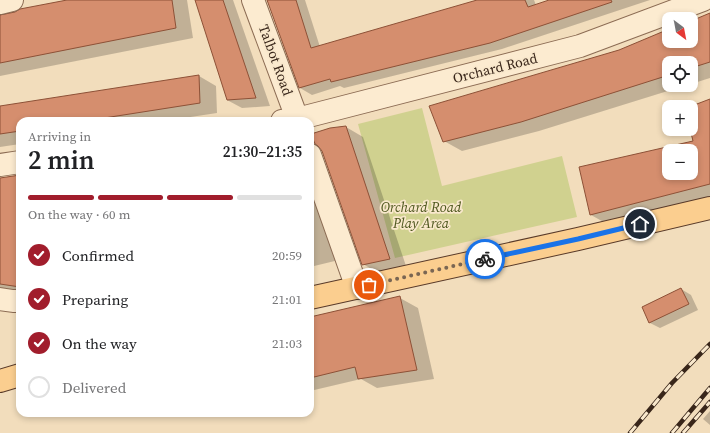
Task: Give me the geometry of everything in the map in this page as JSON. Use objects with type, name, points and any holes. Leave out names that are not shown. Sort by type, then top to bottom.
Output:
[{"type":"main road","points":[[314,297],[578,239],[710,208]]},
{"type":"main road","points":[[0,381],[16,376]]},
{"type":"street","points":[[0,2],[12,0]]},
{"type":"street","name":"Talbot Road","points":[[253,0],[292,117]]},
{"type":"street","name":"Orchard Road","points":[[305,117],[580,46],[702,0]]},
{"type":"street","points":[[0,165],[16,163]]},
{"type":"street","points":[[314,165],[357,288]]},
{"type":"street","points":[[0,299],[16,301]]},
{"type":"green space","name":"Orchard Road Play Area","points":[[422,108],[442,186],[562,156],[577,217],[395,258],[358,124]]},
{"type":"building","points":[[67,0],[172,0],[176,28],[0,63],[0,15],[15,12],[20,9]]},
{"type":"building","points":[[195,0],[223,0],[256,98],[227,100]]},
{"type":"building","points":[[267,0],[296,0],[311,48],[477,0],[525,0],[528,7],[549,0],[611,0],[612,2],[490,43],[331,82],[330,79],[299,88]]},
{"type":"building","points":[[710,13],[710,62],[698,66],[698,56],[662,56],[662,77],[521,122],[443,142],[429,106],[619,50],[662,32],[662,48],[698,48],[698,18]]},
{"type":"building","points":[[199,75],[200,103],[111,117],[16,117],[16,132],[0,134],[0,106]]},
{"type":"building","points":[[710,99],[710,184],[590,215],[579,167],[662,148],[662,180],[698,180],[698,144],[680,144],[693,141],[692,136],[698,136],[698,104]]},
{"type":"building","points":[[346,126],[390,259],[362,265],[322,151],[314,142],[314,133],[330,128]]},
{"type":"building","points":[[16,176],[16,286],[0,284],[0,178]]},
{"type":"building","points":[[681,288],[689,304],[649,323],[642,307]]},
{"type":"building","points":[[400,296],[417,370],[358,379],[355,367],[314,377],[314,316]]},
{"type":"railway","points":[[630,433],[672,383],[710,344]]},
{"type":"railway","points":[[672,433],[710,388]]},
{"type":"railway","points":[[683,433],[710,402]]},
{"type":"way so far","points":[[369,285],[485,259]]},
{"type":"route","points":[[485,259],[640,224]]}]
